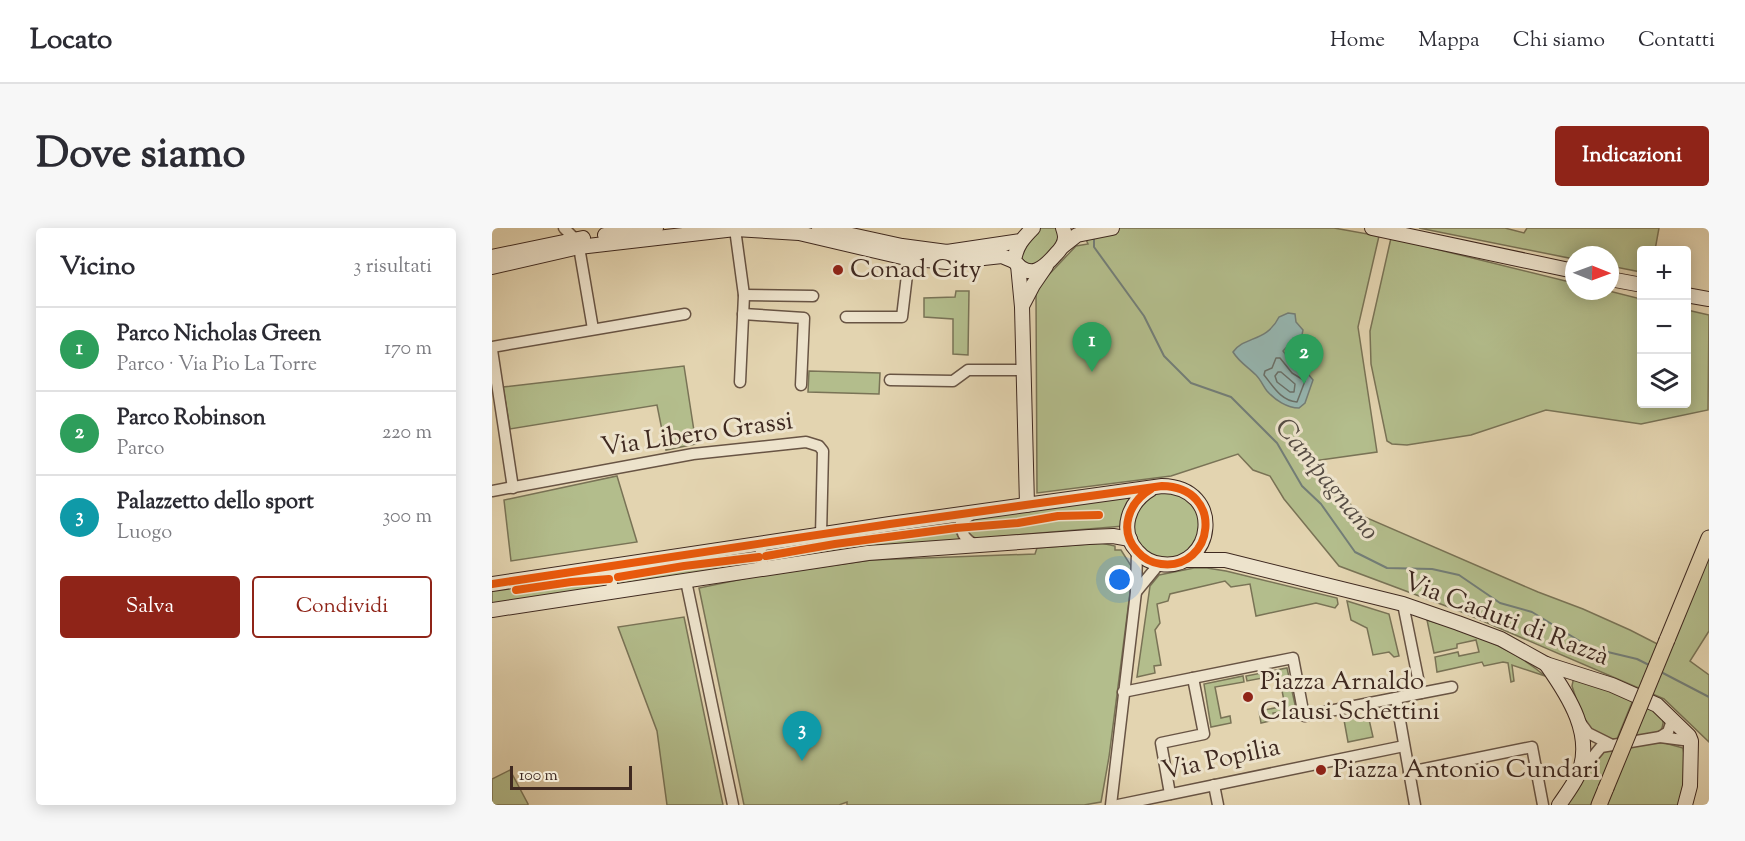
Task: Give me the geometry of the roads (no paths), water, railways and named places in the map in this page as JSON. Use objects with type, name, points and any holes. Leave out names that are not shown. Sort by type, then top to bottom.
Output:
[{"type":"main road","points":[[1599,805],[1709,538]]},
{"type":"street","points":[[564,228],[577,243],[593,329]]},
{"type":"street","points":[[492,257],[656,228]]},
{"type":"street","points":[[819,228],[902,246],[947,252],[1021,241]]},
{"type":"street","points":[[1027,505],[1022,307],[1016,252],[1021,241],[1033,228]]},
{"type":"street","points":[[1063,228],[1065,238],[1063,246]]},
{"type":"street","points":[[1022,307],[1033,285],[1063,246],[1077,235],[1112,228]]},
{"type":"street","points":[[1371,228],[1565,269]]},
{"type":"street","points":[[735,229],[744,295],[740,382]]},
{"type":"street","points":[[492,267],[577,243],[735,229],[800,233],[909,258],[947,262],[1002,256],[1032,271],[1046,266]]},
{"type":"street","points":[[846,317],[902,317],[909,258]]},
{"type":"street","points":[[1619,281],[1637,284]]},
{"type":"street","points":[[744,295],[813,296]]},
{"type":"street","points":[[1691,296],[1709,299]]},
{"type":"street","points":[[513,488],[492,349],[685,314]]},
{"type":"street","points":[[743,314],[804,318],[801,385]]},
{"type":"street","points":[[890,380],[953,381],[968,370],[1023,370]]},
{"type":"street","name":"Via Libero Grassi","points":[[492,491],[693,454],[806,442],[819,446],[823,451],[821,535]]},
{"type":"street","points":[[492,584],[1162,486],[1184,489],[1195,497],[1203,509],[1206,522],[1205,536],[1209,550],[1225,560]]},
{"type":"street","points":[[1111,805],[1136,592],[1133,545],[1127,527],[1128,515],[1133,504],[1151,489]]},
{"type":"street","points":[[972,513],[961,522],[964,538],[975,545]]},
{"type":"street","points":[[492,610],[868,553],[1089,537],[1113,536],[1133,545],[1150,561],[1158,564],[1178,563],[1186,560],[1198,550],[1205,536]]},
{"type":"street","points":[[760,544],[763,569]]},
{"type":"street","name":"Via Caduti di Razzà","points":[[1186,560],[1225,560],[1403,604],[1501,639],[1546,664],[1612,685],[1657,705],[1689,736],[1691,741]]},
{"type":"street","points":[[1136,592],[1158,564]]},
{"type":"street","points":[[606,567],[612,573],[613,583],[610,593]]},
{"type":"street","points":[[686,581],[733,805]]},
{"type":"street","points":[[1403,604],[1421,693]]},
{"type":"street","points":[[1123,692],[1293,658],[1304,716],[1452,687]]},
{"type":"street","points":[[1546,664],[1565,691],[1578,719],[1588,733],[1610,744]]},
{"type":"street","points":[[1170,794],[1161,742],[1204,734],[1192,678]]},
{"type":"street","points":[[1396,698],[1415,805]]},
{"type":"street","points":[[1578,719],[1583,748],[1578,775]]},
{"type":"street","points":[[1660,737],[1668,732],[1672,720]]},
{"type":"street","points":[[1559,805],[1578,775],[1600,747],[1660,737],[1691,741],[1690,786],[1686,805]]},
{"type":"street","name":"Via Popilia","points":[[1118,805],[1404,746]]},
{"type":"street","points":[[1409,772],[1532,747],[1543,805]]},
{"type":"street","points":[[1214,785],[1218,805]]},
{"type":"water","points":[[1288,313],[1295,314],[1296,322],[1303,330],[1302,335],[1294,339],[1283,351],[1296,368],[1313,380],[1305,403],[1299,408],[1286,405],[1274,397],[1233,352],[1243,343],[1268,331],[1279,317]]},
{"type":"waterway","name":"Campagnano","points":[[1094,237],[1094,247],[1144,316],[1164,356],[1191,383],[1231,397],[1277,443],[1302,486],[1321,504],[1355,552],[1387,568],[1432,569],[1459,575],[1500,603],[1532,612],[1591,648],[1637,659],[1651,666]]},
{"type":"waterway","name":"Campagnano","points":[[1661,672],[1709,697]]},
{"type":"place","name":"Conad City","points":[[838,270]]},
{"type":"place","name":"Parco Nicholas Green","points":[[1092,372]]},
{"type":"place","name":"Parco Robinson","points":[[1304,384]]},
{"type":"place","name":"Piazza Arnaldo Clausi Schettini","points":[[1248,697]]},
{"type":"place","name":"Palazzetto dello sport","points":[[802,761]]},
{"type":"place","name":"Piazza Antonio Cundari","points":[[1321,770]]}]
